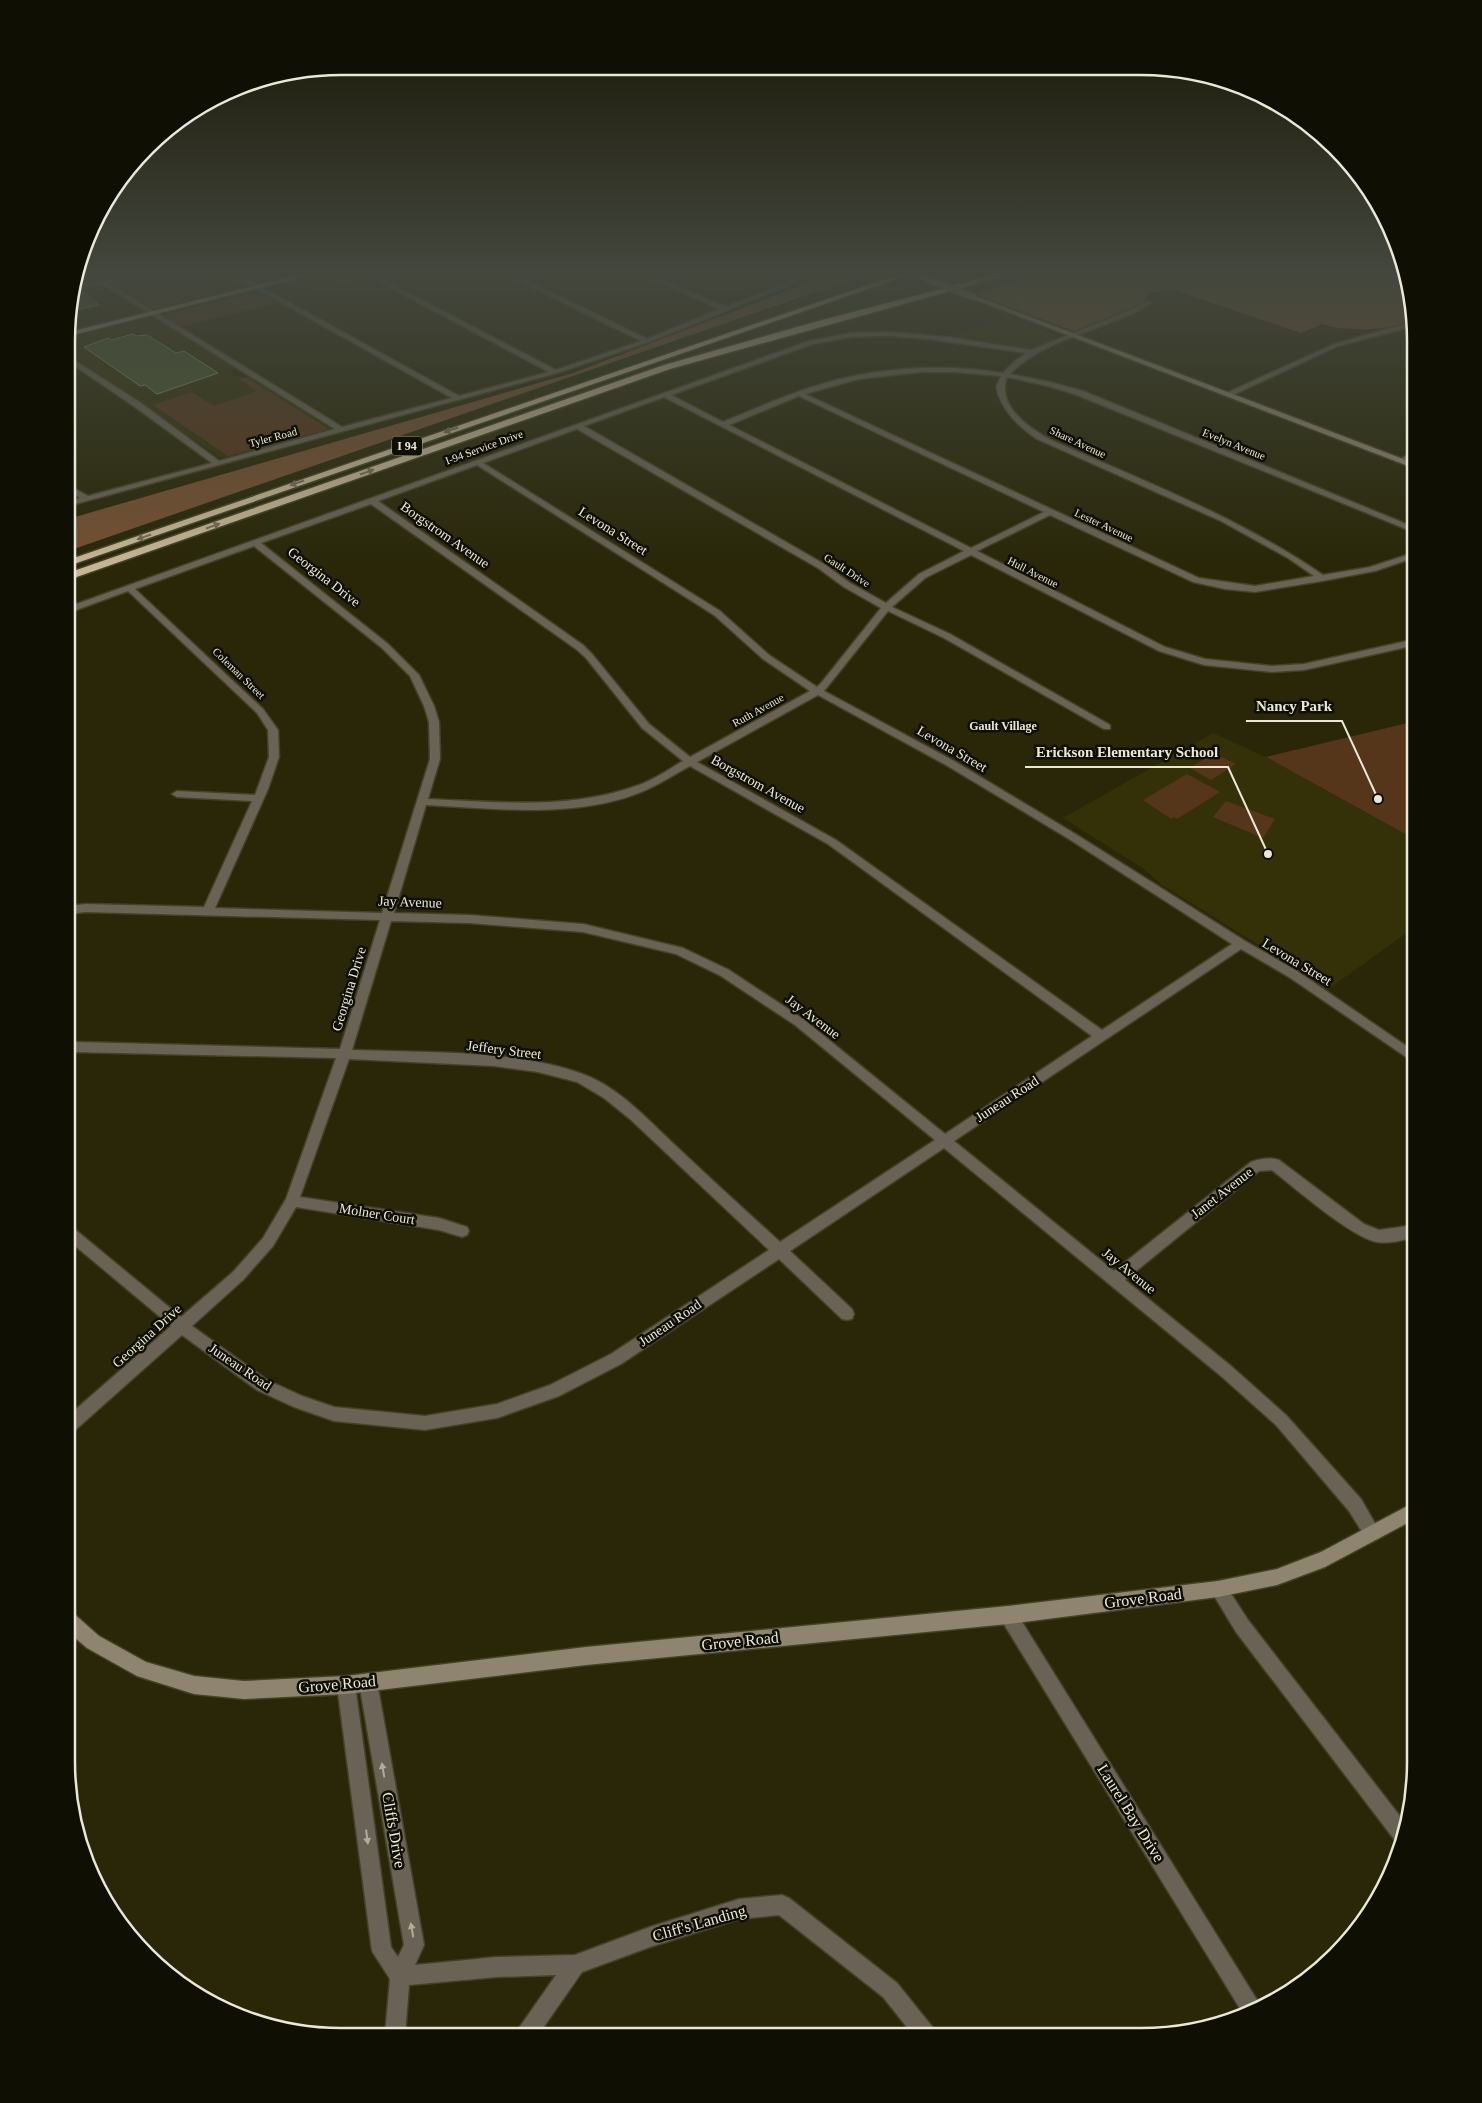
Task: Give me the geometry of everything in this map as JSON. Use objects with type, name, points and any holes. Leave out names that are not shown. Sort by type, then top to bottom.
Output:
[{"type":"highway","name":"I 94","points":[[75,560],[626,371]]},
{"type":"highway","name":"I 94","points":[[75,574],[656,371]]},
{"type":"main road","points":[[1168,371],[1407,464]]},
{"type":"main road","name":"Grove Road","points":[[75,1626],[93,1642],[143,1670],[194,1685],[244,1690],[346,1685],[586,1656],[1008,1615],[1218,1589],[1277,1577],[1325,1559],[1407,1514]]},
{"type":"street","points":[[86,371],[138,405],[217,463]]},
{"type":"street","points":[[247,371],[342,430]]},
{"type":"street","points":[[408,371],[458,399]]},
{"type":"street","name":"I-94 Service Drive","points":[[75,607],[730,371]]},
{"type":"street","name":"Evelyn Avenue","points":[[722,425],[800,394],[849,378],[910,371]]},
{"type":"street","name":"Evelyn Avenue","points":[[964,371],[1005,375],[1057,385],[1097,399],[1407,527]]},
{"type":"street","points":[[1005,375],[1008,371]]},
{"type":"street","points":[[1228,394],[1278,371]]},
{"type":"street","name":"Tyler Road","points":[[75,502],[555,372]]},
{"type":"street","name":"Share Avenue","points":[[1005,375],[1000,387],[1004,404],[1016,420],[1029,431],[1048,442],[1241,528],[1280,550],[1322,578]]},
{"type":"street","name":"Lester Avenue","points":[[800,394],[1196,580],[1255,590],[1372,569],[1407,557]]},
{"type":"street","name":"Hull Avenue","points":[[665,395],[1162,649],[1204,662],[1272,669],[1304,667],[1407,644]]},
{"type":"street","name":"Gault Drive","points":[[578,426],[797,552],[847,585],[887,608],[964,645],[1107,727]]},
{"type":"street","points":[[1400,461],[1407,457]]},
{"type":"street","name":"Levona Street","points":[[477,462],[717,613],[766,657],[818,690],[959,768],[1073,837],[1241,944],[1314,987],[1407,1052]]},
{"type":"street","points":[[75,491],[86,498]]},
{"type":"street","name":"Borgstrom Avenue","points":[[371,500],[588,655],[634,715],[690,762],[722,783],[803,824],[832,842],[1102,1037]]},
{"type":"street","name":"Ruth Avenue","points":[[423,802],[554,807],[588,803],[619,796],[642,788],[818,690],[906,587],[922,576],[1049,512]]},
{"type":"street","name":"Georgina Drive","points":[[75,1420],[238,1276],[268,1242],[292,1201],[349,1040],[435,759],[434,722],[429,706],[414,675],[386,646],[255,542]]},
{"type":"street","name":"Coleman Street","points":[[129,588],[260,711],[273,730],[274,757],[259,798],[208,911]]},
{"type":"street","points":[[177,794],[259,798]]},
{"type":"street","name":"Jay Avenue","points":[[75,909],[469,918],[583,928],[678,951],[725,973],[799,1022],[1115,1279],[1281,1420],[1355,1506],[1372,1532]]},
{"type":"street","name":"Juneau Road","points":[[75,1238],[181,1326],[262,1385],[299,1402],[334,1414],[425,1423],[497,1411],[554,1391],[616,1359],[1241,944]]},
{"type":"street","name":"Jeffery Street","points":[[75,1049],[343,1054],[492,1061],[538,1067],[581,1079],[609,1095],[780,1249],[847,1314]]},
{"type":"street","name":"Janet Avenue","points":[[1115,1279],[1256,1166],[1274,1164],[1359,1228],[1378,1236],[1407,1233]]},
{"type":"street","name":"Molner Court","points":[[292,1201],[439,1224],[462,1231]]},
{"type":"street","points":[[1218,1589],[1242,1626],[1399,1829]]},
{"type":"street","name":"Laurel Bay Drive","points":[[1008,1615],[1250,2005]]},
{"type":"street","name":"Cliffs Drive","points":[[368,1682],[414,1945],[400,1976],[396,2028]]},
{"type":"street","name":"Cliffs Drive","points":[[346,1685],[382,1951],[400,1976]]},
{"type":"street","name":"Cliff's Landing","points":[[400,1976],[497,1967],[575,1965],[650,1937],[739,1909],[782,1905],[890,1990],[921,2028]]},
{"type":"street","points":[[531,2028],[575,1965]]},
{"type":"shaded area","points":[[94,371],[232,371],[230,374],[233,376],[249,377],[332,429],[227,458],[219,457]]},
{"type":"shaded area","points":[[587,371],[75,549],[75,517],[573,373]]},
{"type":"shaded area","points":[[238,378],[247,378],[329,429],[228,456],[153,405],[192,392],[214,406],[257,391]]},
{"type":"shaded area","points":[[1407,723],[1407,835],[1266,757]]},
{"type":"shaded area","points":[[1213,733],[1266,757],[1407,835],[1407,933],[1327,990],[1283,960],[1162,885],[1144,869],[1063,818]]},
{"type":"shaded area","points":[[1213,753],[1236,764],[1211,780],[1190,768]]},
{"type":"shaded area","points":[[1187,774],[1220,792],[1177,819],[1174,817],[1171,819],[1143,800]]},
{"type":"shaded area","points":[[1226,801],[1275,819],[1263,838],[1213,817]]},
{"type":"building","points":[[119,371],[215,371],[218,373],[157,394],[145,385],[140,386]]},
{"type":"place","name":"Nancy Park","points":[[1378,799]]},
{"type":"place","name":"Erickson Elementary School","points":[[1268,854]]},
{"type":"district","name":"Gault Village","points":[[1003,726]]}]
